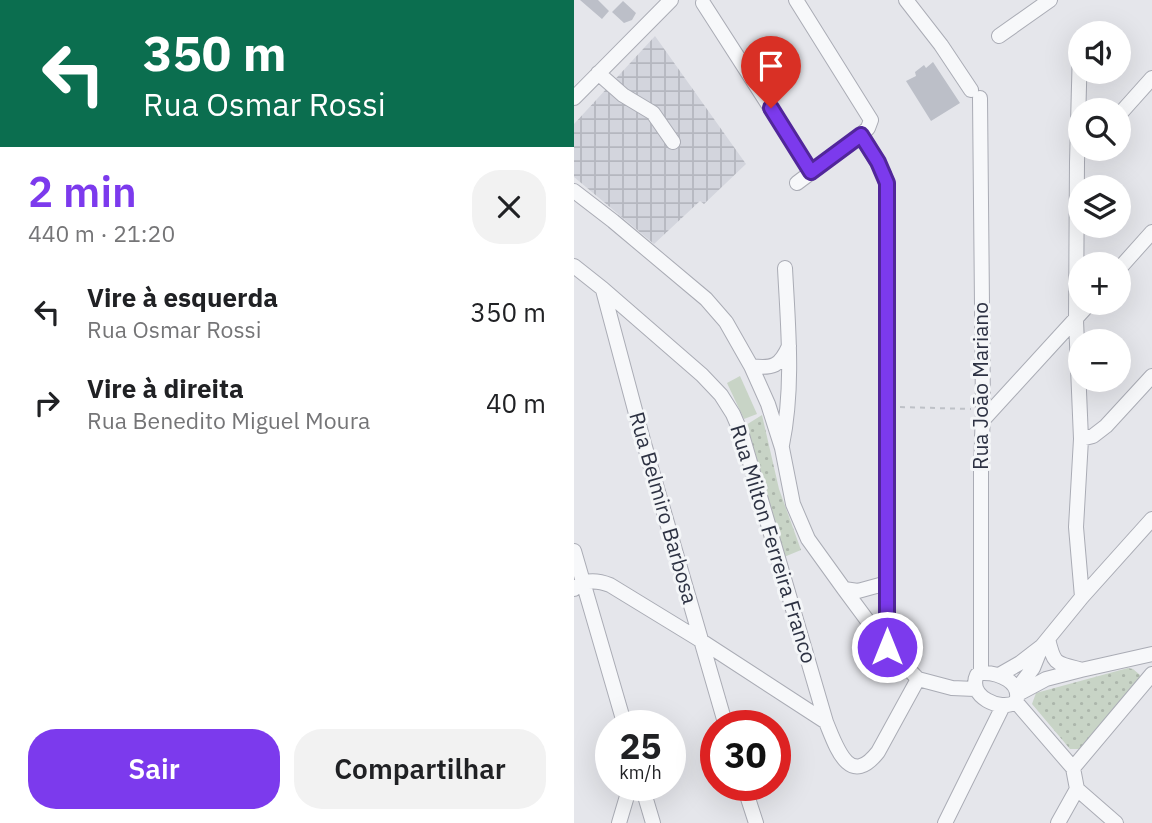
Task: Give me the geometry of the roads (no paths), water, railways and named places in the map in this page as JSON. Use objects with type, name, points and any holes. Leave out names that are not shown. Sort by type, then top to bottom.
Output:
[{"type":"street","points":[[574,98],[671,0]]},
{"type":"street","points":[[796,0],[869,115],[871,124],[861,135],[797,183]]},
{"type":"street","name":"Rua João Mariano","points":[[906,0],[976,94],[982,415],[981,673]]},
{"type":"street","points":[[999,36],[1050,0]]},
{"type":"street","points":[[703,3],[811,172]]},
{"type":"street","points":[[597,74],[623,95],[653,113],[673,142]]},
{"type":"street","points":[[1131,101],[1152,78]]},
{"type":"street","points":[[1079,84],[1076,320],[1081,439],[1076,527],[1082,597]]},
{"type":"street","points":[[861,135],[884,174],[888,194],[887,647]]},
{"type":"street","points":[[574,191],[614,221],[706,299],[726,322],[751,366],[768,404],[782,448],[793,503],[808,539],[887,647],[918,679],[936,685],[975,689]]},
{"type":"street","points":[[1131,255],[1152,232]]},
{"type":"street","name":"Rua Milton Ferreira Franco","points":[[574,266],[702,375],[721,395],[733,414],[742,435],[826,722],[844,761],[858,766],[872,761],[918,679]]},
{"type":"street","points":[[782,448],[790,393],[785,268]]},
{"type":"street","name":"Rua Belmiro Barbosa","points":[[603,289],[639,427],[721,710]]},
{"type":"street","points":[[982,415],[1080,315]]},
{"type":"street","points":[[751,366],[771,367],[778,363],[789,344]]},
{"type":"street","points":[[1081,439],[1093,436],[1106,426],[1152,376]]},
{"type":"street","points":[[999,676],[1045,642],[1152,519]]},
{"type":"street","points":[[574,551],[579,585],[620,710]]},
{"type":"street","points":[[579,585],[601,582],[610,585],[826,722]]},
{"type":"street","points":[[844,589],[858,591],[887,583]]},
{"type":"street","points":[[1045,642],[1052,657],[1061,665],[1081,670]]},
{"type":"street","points":[[948,821],[1045,642]]},
{"type":"street","points":[[1116,823],[1077,789],[1073,768],[1013,698],[1013,683],[992,673],[981,673],[974,680],[975,689],[985,699],[1013,698],[1046,679],[1152,654]]},
{"type":"street","points":[[1073,768],[1152,674]]},
{"type":"street","points":[[1058,823],[1077,789]]},
{"type":"street","points":[[619,823],[626,801]]},
{"type":"street","points":[[646,801],[653,823]]},
{"type":"street","points":[[749,801],[756,823]]}]
